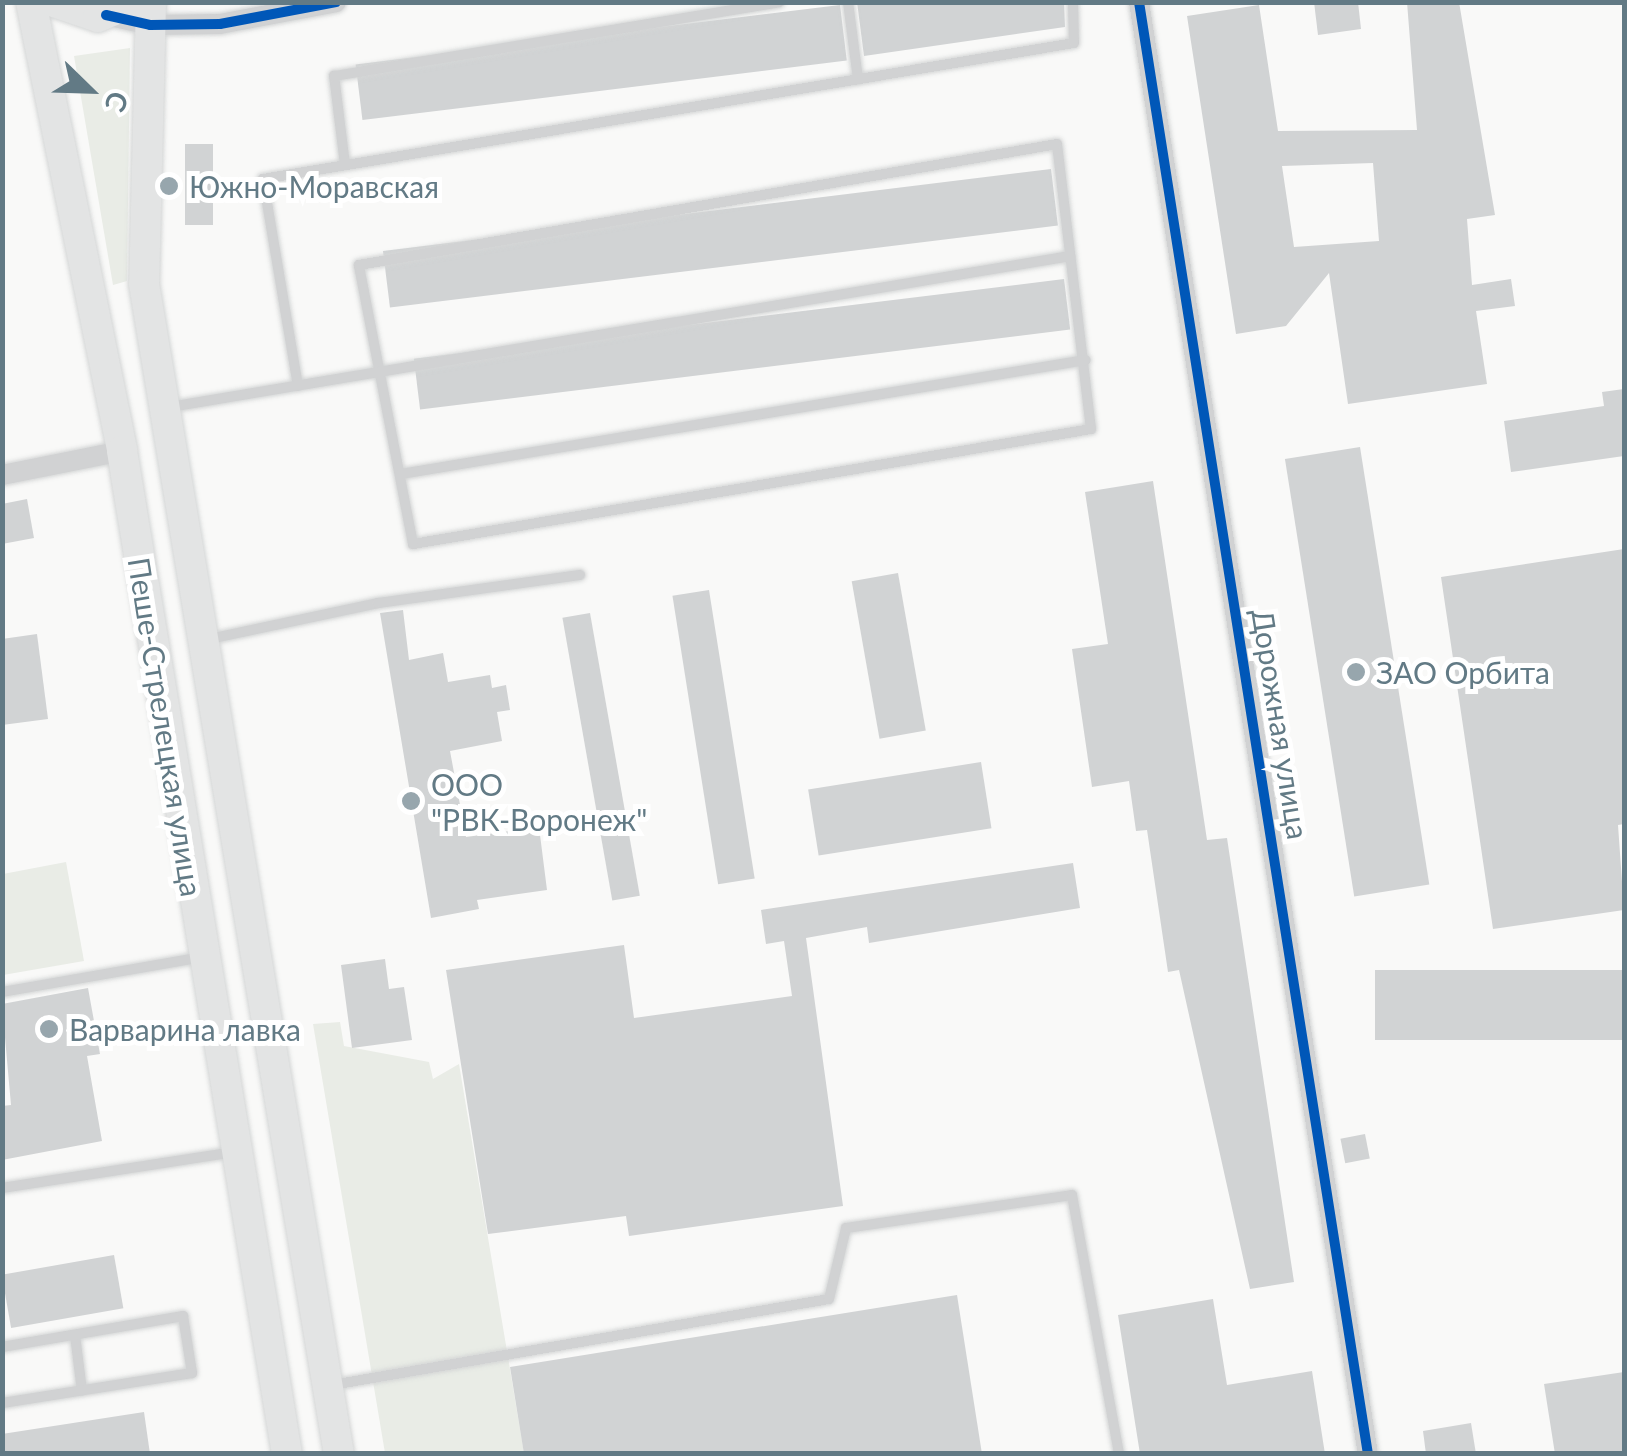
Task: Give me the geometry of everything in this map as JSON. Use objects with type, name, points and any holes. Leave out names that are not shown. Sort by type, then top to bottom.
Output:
[{"type":"main road","name":"Пеше-Стрелецкая улица","points":[[32,2],[122,451],[287,1454]]},
{"type":"main road","points":[[54,2],[135,11]]},
{"type":"main road","name":"Пеше-Стрелецкая улица","points":[[135,11],[144,284],[339,1454]]},
{"type":"street","points":[[135,11],[220,24],[336,2]]},
{"type":"street","name":"Дорожная улица","points":[[1139,2],[1368,1454]]},
{"type":"street","points":[[2,475],[122,451]]},
{"type":"lane","points":[[345,165],[334,76],[779,2]]},
{"type":"lane","points":[[848,2],[858,79]]},
{"type":"lane","points":[[298,386],[263,179],[1074,43],[1073,2]]},
{"type":"lane","points":[[1057,144],[1070,256],[1086,360],[1091,430],[413,544],[384,372],[359,265],[1057,144]]},
{"type":"lane","points":[[164,408],[1070,256]]},
{"type":"lane","points":[[401,474],[1086,360]]},
{"type":"lane","points":[[203,641],[378,603],[580,575]]},
{"type":"lane","points":[[2,992],[203,957]]},
{"type":"lane","points":[[2,1188],[235,1152]]},
{"type":"lane","points":[[326,1386],[829,1299],[846,1228],[1072,1195],[1120,1454]]},
{"type":"lane","points":[[2,1347],[183,1316],[192,1374],[2,1403]]},
{"type":"lane","points":[[75,1334],[82,1391]]},
{"type":"shaded area","points":[[130,48],[127,281],[113,285],[74,56]]},
{"type":"shaded area","points":[[66,862],[84,961],[3,975],[3,874]]},
{"type":"shaded area","points":[[340,1022],[344,1046],[429,1062],[433,1079],[459,1064],[524,1453],[385,1453],[313,1024]]},
{"type":"building","points":[[857,2],[1064,2],[1065,27],[864,56]]},
{"type":"building","points":[[1314,2],[1358,2],[1361,29],[1318,35]]},
{"type":"building","points":[[1407,2],[1459,2],[1495,215],[1467,219],[1472,285],[1511,279],[1515,306],[1476,311],[1487,384],[1348,404],[1329,273],[1286,326],[1236,334],[1187,16],[1259,5],[1278,131],[1417,130]],"holes":[[[1373,163],[1379,241],[1294,247],[1282,166]]]},
{"type":"building","points":[[840,5],[847,61],[362,120],[356,64]]},
{"type":"building","points":[[185,144],[213,144],[213,225],[185,225]]},
{"type":"building","points":[[1051,169],[1058,226],[390,308],[383,251]]},
{"type":"building","points":[[1064,279],[1070,330],[420,409],[414,359]]},
{"type":"building","points":[[1624,389],[1624,456],[1511,472],[1504,421],[1604,406],[1602,392]]},
{"type":"building","name":"ЗАО Орбита","points":[[1360,447],[1429,885],[1354,896],[1285,459]]},
{"type":"building","points":[[1153,481],[1207,840],[1227,838],[1294,1282],[1250,1289],[1179,970],[1168,972],[1147,830],[1136,831],[1129,781],[1092,787],[1072,649],[1108,644],[1085,492]]},
{"type":"building","points":[[27,499],[34,538],[2,544],[2,504]]},
{"type":"building","points":[[1624,549],[1624,824],[1618,825],[1624,910],[1493,929],[1441,577]]},
{"type":"building","points":[[898,573],[926,731],[879,739],[852,581]]},
{"type":"building","points":[[709,590],[755,878],[718,884],[672,596]]},
{"type":"building","points":[[403,610],[409,660],[443,653],[448,682],[490,675],[492,688],[506,685],[510,710],[497,712],[502,741],[450,751],[466,837],[539,827],[547,890],[477,900],[479,909],[431,918],[380,613]]},
{"type":"building","points":[[590,613],[640,896],[612,901],[562,618]]},
{"type":"building","points":[[37,634],[48,719],[2,725],[2,639]]},
{"type":"building","points":[[981,762],[991,828],[819,856],[808,789]]},
{"type":"building","points":[[1073,863],[1080,908],[869,943],[867,927],[806,938],[843,1206],[629,1236],[626,1216],[488,1234],[446,970],[624,945],[634,1018],[792,996],[784,941],[766,944],[761,910]]},
{"type":"building","points":[[385,959],[389,989],[404,987],[412,1040],[352,1048],[341,965]]},
{"type":"building","points":[[1375,970],[1624,970],[1624,1040],[1375,1040]]},
{"type":"building","points":[[88,988],[100,1054],[87,1056],[102,1141],[2,1160],[2,1106],[11,1105],[2,1004]]},
{"type":"building","points":[[1365,1134],[1370,1159],[1345,1163],[1340,1139]]},
{"type":"building","points":[[114,1255],[123,1308],[11,1328],[2,1275]]},
{"type":"building","points":[[957,1295],[982,1454],[524,1454],[510,1367]]},
{"type":"building","points":[[1213,1299],[1227,1385],[1312,1371],[1325,1454],[1140,1454],[1118,1315]]},
{"type":"building","points":[[1624,1372],[1624,1454],[1555,1454],[1544,1384]]},
{"type":"building","points":[[144,1412],[150,1454],[2,1454],[2,1434]]},
{"type":"building","points":[[1471,1423],[1476,1454],[1426,1454],[1423,1431]]},
{"type":"cycle path","points":[[106,15],[150,25],[220,24],[336,2]]},
{"type":"cycle path","points":[[1139,2],[1368,1454]]},
{"type":"place","name":"Южно-Моравская","points":[[169,186]]},
{"type":"place","name":"ЗАО Орбита","points":[[1356,672]]},
{"type":"place","name":"ООО \"РВК-Воронеж\"","points":[[411,801]]},
{"type":"place","name":"Варварина лавка","points":[[49,1029]]}]
